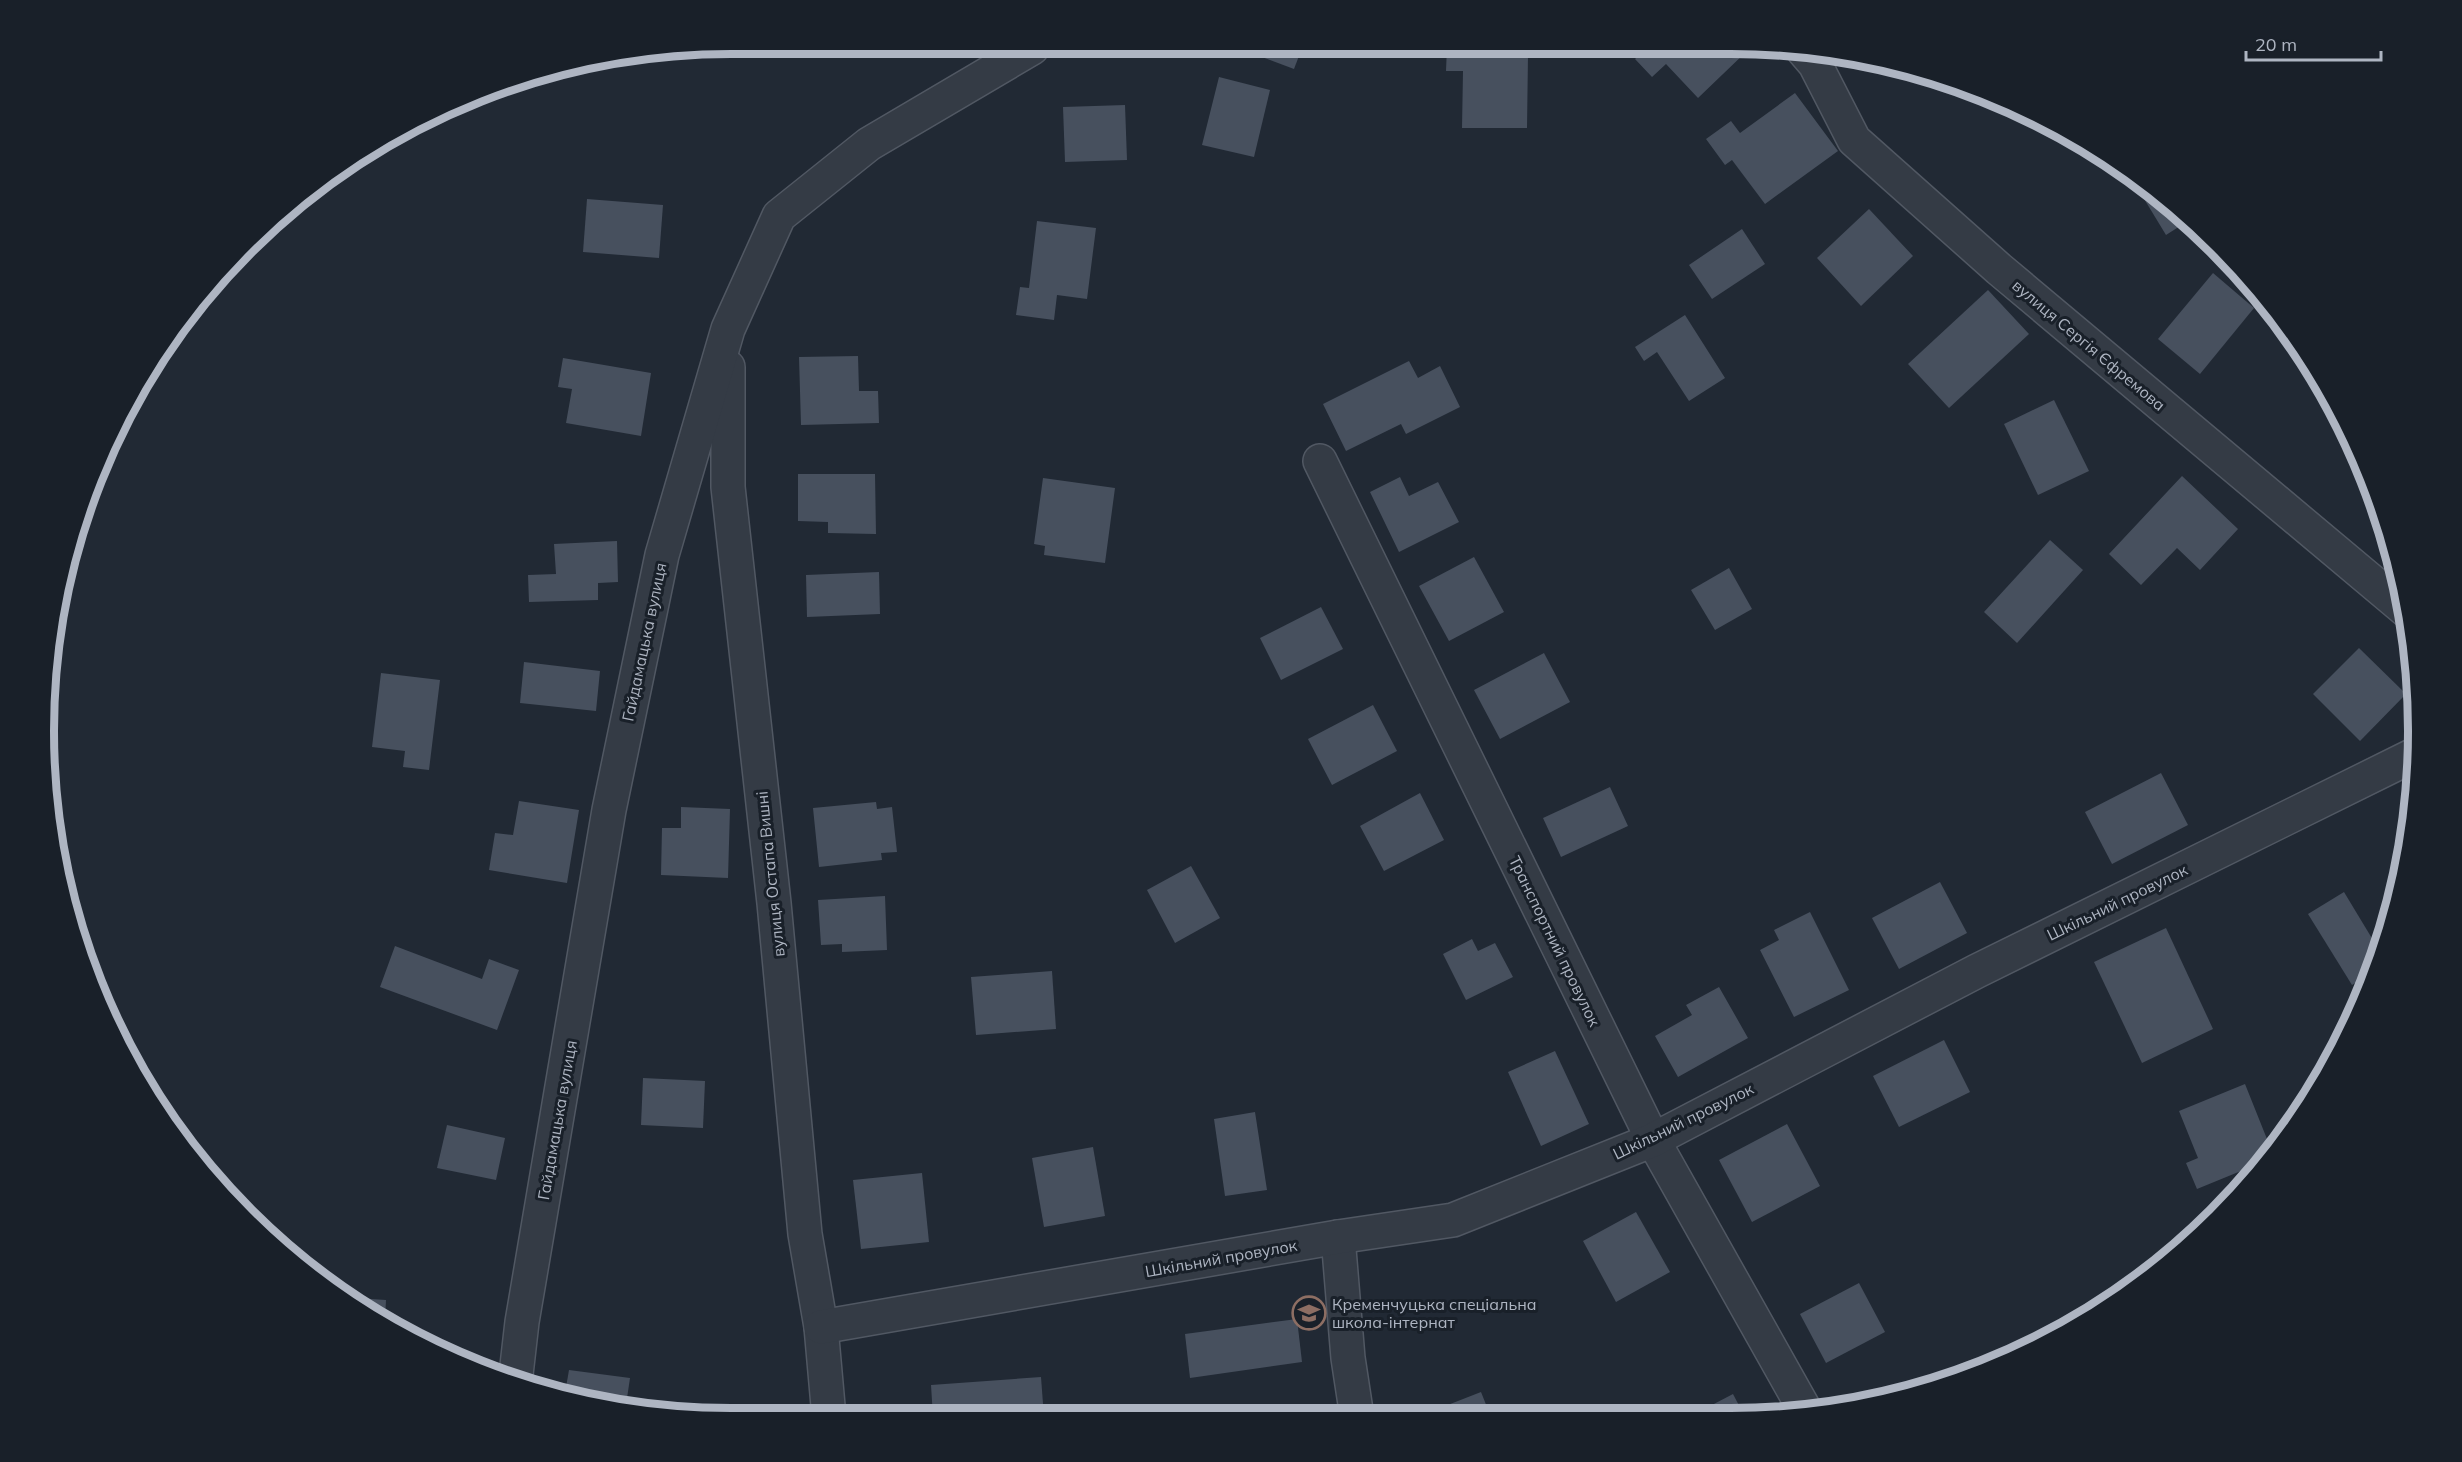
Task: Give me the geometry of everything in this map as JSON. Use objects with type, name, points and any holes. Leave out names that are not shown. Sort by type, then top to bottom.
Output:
[{"type":"street","name":"Гайдамацька вулиця","points":[[516,1373],[522,1322],[616,775],[662,555],[728,329],[778,216],[869,144],[1022,54]]},
{"type":"street","name":"вулиця Сергія Єфремова","points":[[1811,59],[1854,140],[2008,277],[2395,601]]},
{"type":"street","name":"вулиця Остапа Вишні","points":[[728,329],[728,487],[774,903],[805,1233],[821,1327],[828,1408]]},
{"type":"street","name":"Транспортний провулок","points":[[1320,461],[1653,1140],[1801,1404]]},
{"type":"street","name":"Шкільний провулок","points":[[821,1327],[1338,1238],[1453,1221],[1653,1140],[1977,971],[2407,758]]},
{"type":"street","points":[[1338,1238],[1348,1358],[1356,1408]]},
{"type":"building","points":[[1254,54],[1300,54],[1294,69]]},
{"type":"building","points":[[1447,54],[1528,55],[1527,128],[1462,128],[1463,71],[1446,71]]},
{"type":"building","points":[[1640,54],[1744,54],[1698,98],[1666,64],[1652,77],[1635,59]]},
{"type":"building","points":[[1219,77],[1270,90],[1254,157],[1202,145]]},
{"type":"building","points":[[1795,93],[1838,151],[1765,204],[1732,160],[1725,165],[1706,139],[1731,121],[1740,133]]},
{"type":"building","points":[[1125,105],[1127,160],[1065,162],[1063,107]]},
{"type":"building","points":[[2140,192],[2181,226],[2166,235]]},
{"type":"building","points":[[587,199],[663,205],[659,258],[583,252]]},
{"type":"building","points":[[1869,209],[1913,256],[1861,306],[1817,258]]},
{"type":"building","points":[[1037,221],[1096,228],[1087,299],[1057,295],[1054,320],[1016,315],[1020,287],[1029,288]]},
{"type":"building","points":[[1742,229],[1765,264],[1712,299],[1689,265]]},
{"type":"building","points":[[2213,273],[2254,308],[2200,374],[2158,339]]},
{"type":"building","points":[[1988,290],[2029,334],[1949,408],[1908,364]]},
{"type":"building","points":[[1685,315],[1725,378],[1689,401],[1657,352],[1644,361],[1635,347]]},
{"type":"building","points":[[858,356],[859,391],[878,391],[879,423],[801,425],[799,357]]},
{"type":"building","points":[[563,358],[651,373],[641,436],[566,423],[572,389],[558,387]]},
{"type":"building","points":[[1409,361],[1418,378],[1440,366],[1460,407],[1406,434],[1401,424],[1346,451],[1323,404]]},
{"type":"building","points":[[2054,400],[2089,471],[2038,495],[2004,424]]},
{"type":"building","points":[[798,474],[875,474],[876,534],[828,533],[828,522],[798,521]]},
{"type":"building","points":[[2182,476],[2238,529],[2200,570],[2177,548],[2141,585],[2109,554]]},
{"type":"building","points":[[1400,477],[1409,496],[1438,482],[1459,522],[1399,552],[1370,492]]},
{"type":"building","points":[[1043,478],[1115,488],[1105,563],[1044,555],[1045,546],[1034,544]]},
{"type":"building","points":[[2050,540],[2083,570],[2017,643],[1984,612]]},
{"type":"building","points":[[617,541],[618,582],[598,583],[598,600],[529,602],[528,575],[556,574],[554,544]]},
{"type":"building","points":[[1474,557],[1504,612],[1449,641],[1419,586]]},
{"type":"building","points":[[1729,568],[1752,609],[1715,630],[1691,590]]},
{"type":"building","points":[[879,572],[880,614],[807,617],[806,575]]},
{"type":"building","points":[[1321,607],[1343,649],[1281,680],[1260,638]]},
{"type":"building","points":[[2359,648],[2406,694],[2360,741],[2313,694]]},
{"type":"building","points":[[1544,653],[1570,702],[1500,739],[1474,690]]},
{"type":"building","points":[[524,662],[600,671],[596,711],[520,703]]},
{"type":"building","points":[[381,673],[440,680],[429,770],[403,767],[405,751],[372,747]]},
{"type":"building","points":[[1373,705],[1397,751],[1332,785],[1308,739]]},
{"type":"building","points":[[2161,773],[2188,825],[2112,864],[2085,812]]},
{"type":"building","points":[[1610,787],[1628,826],[1561,857],[1543,818]]},
{"type":"building","points":[[1420,793],[1444,840],[1384,871],[1360,826]]},
{"type":"building","points":[[519,801],[579,810],[567,883],[489,870],[495,833],[513,835]]},
{"type":"building","points":[[876,802],[877,809],[892,807],[897,852],[881,853],[882,860],[819,867],[813,808]]},
{"type":"building","points":[[681,807],[730,809],[728,878],[661,875],[662,828],[681,828]]},
{"type":"building","points":[[1191,866],[1220,918],[1175,943],[1147,890]]},
{"type":"building","points":[[1940,882],[1967,933],[1899,969],[1872,918]]},
{"type":"building","points":[[2344,892],[2374,942],[2360,980],[2352,985],[2308,914]]},
{"type":"building","points":[[885,896],[887,950],[842,952],[842,944],[821,945],[818,900]]},
{"type":"building","points":[[1810,912],[1849,990],[1794,1017],[1760,950],[1779,940],[1774,930]]},
{"type":"building","points":[[2166,928],[2213,1029],[2142,1063],[2094,962]]},
{"type":"building","points":[[1472,939],[1478,951],[1495,943],[1513,977],[1466,1000],[1443,954]]},
{"type":"building","points":[[395,946],[482,979],[489,959],[519,970],[497,1030],[380,987]]},
{"type":"building","points":[[1052,971],[1056,1029],[976,1035],[971,977]]},
{"type":"building","points":[[1719,987],[1748,1038],[1678,1077],[1655,1036],[1692,1015],[1686,1005]]},
{"type":"building","points":[[1944,1040],[1970,1092],[1899,1127],[1873,1076]]},
{"type":"building","points":[[1555,1051],[1589,1124],[1541,1146],[1508,1072]]},
{"type":"building","points":[[643,1078],[705,1081],[703,1128],[641,1125]]},
{"type":"building","points":[[2245,1084],[2268,1142],[2247,1169],[2197,1189],[2186,1163],[2198,1158],[2179,1111]]},
{"type":"building","points":[[1255,1112],[1267,1190],[1225,1196],[1214,1119]]},
{"type":"building","points":[[1787,1124],[1820,1186],[1752,1222],[1719,1160]]},
{"type":"building","points":[[447,1125],[505,1138],[496,1180],[437,1168]]},
{"type":"building","points":[[1093,1147],[1105,1216],[1044,1227],[1032,1158]]},
{"type":"building","points":[[922,1173],[929,1242],[861,1249],[853,1180]]},
{"type":"building","points":[[1636,1212],[1670,1272],[1616,1302],[1583,1241]]},
{"type":"building","points":[[1859,1283],[1885,1332],[1826,1363],[1800,1314]]},
{"type":"building","points":[[362,1298],[386,1300],[385,1313]]},
{"type":"building","points":[[1297,1319],[1302,1362],[1190,1378],[1185,1334]]},
{"type":"building","points":[[569,1370],[630,1378],[627,1399],[566,1387]]},
{"type":"building","points":[[1041,1377],[1043,1408],[932,1408],[931,1385]]},
{"type":"building","points":[[1481,1392],[1487,1408],[1440,1408]]},
{"type":"building","points":[[1733,1394],[1740,1408],[1731,1408],[1706,1408]]},
{"type":"place","name":"Кременчуцька спеціальна школа-інтернат","points":[[1309,1313]]}]
